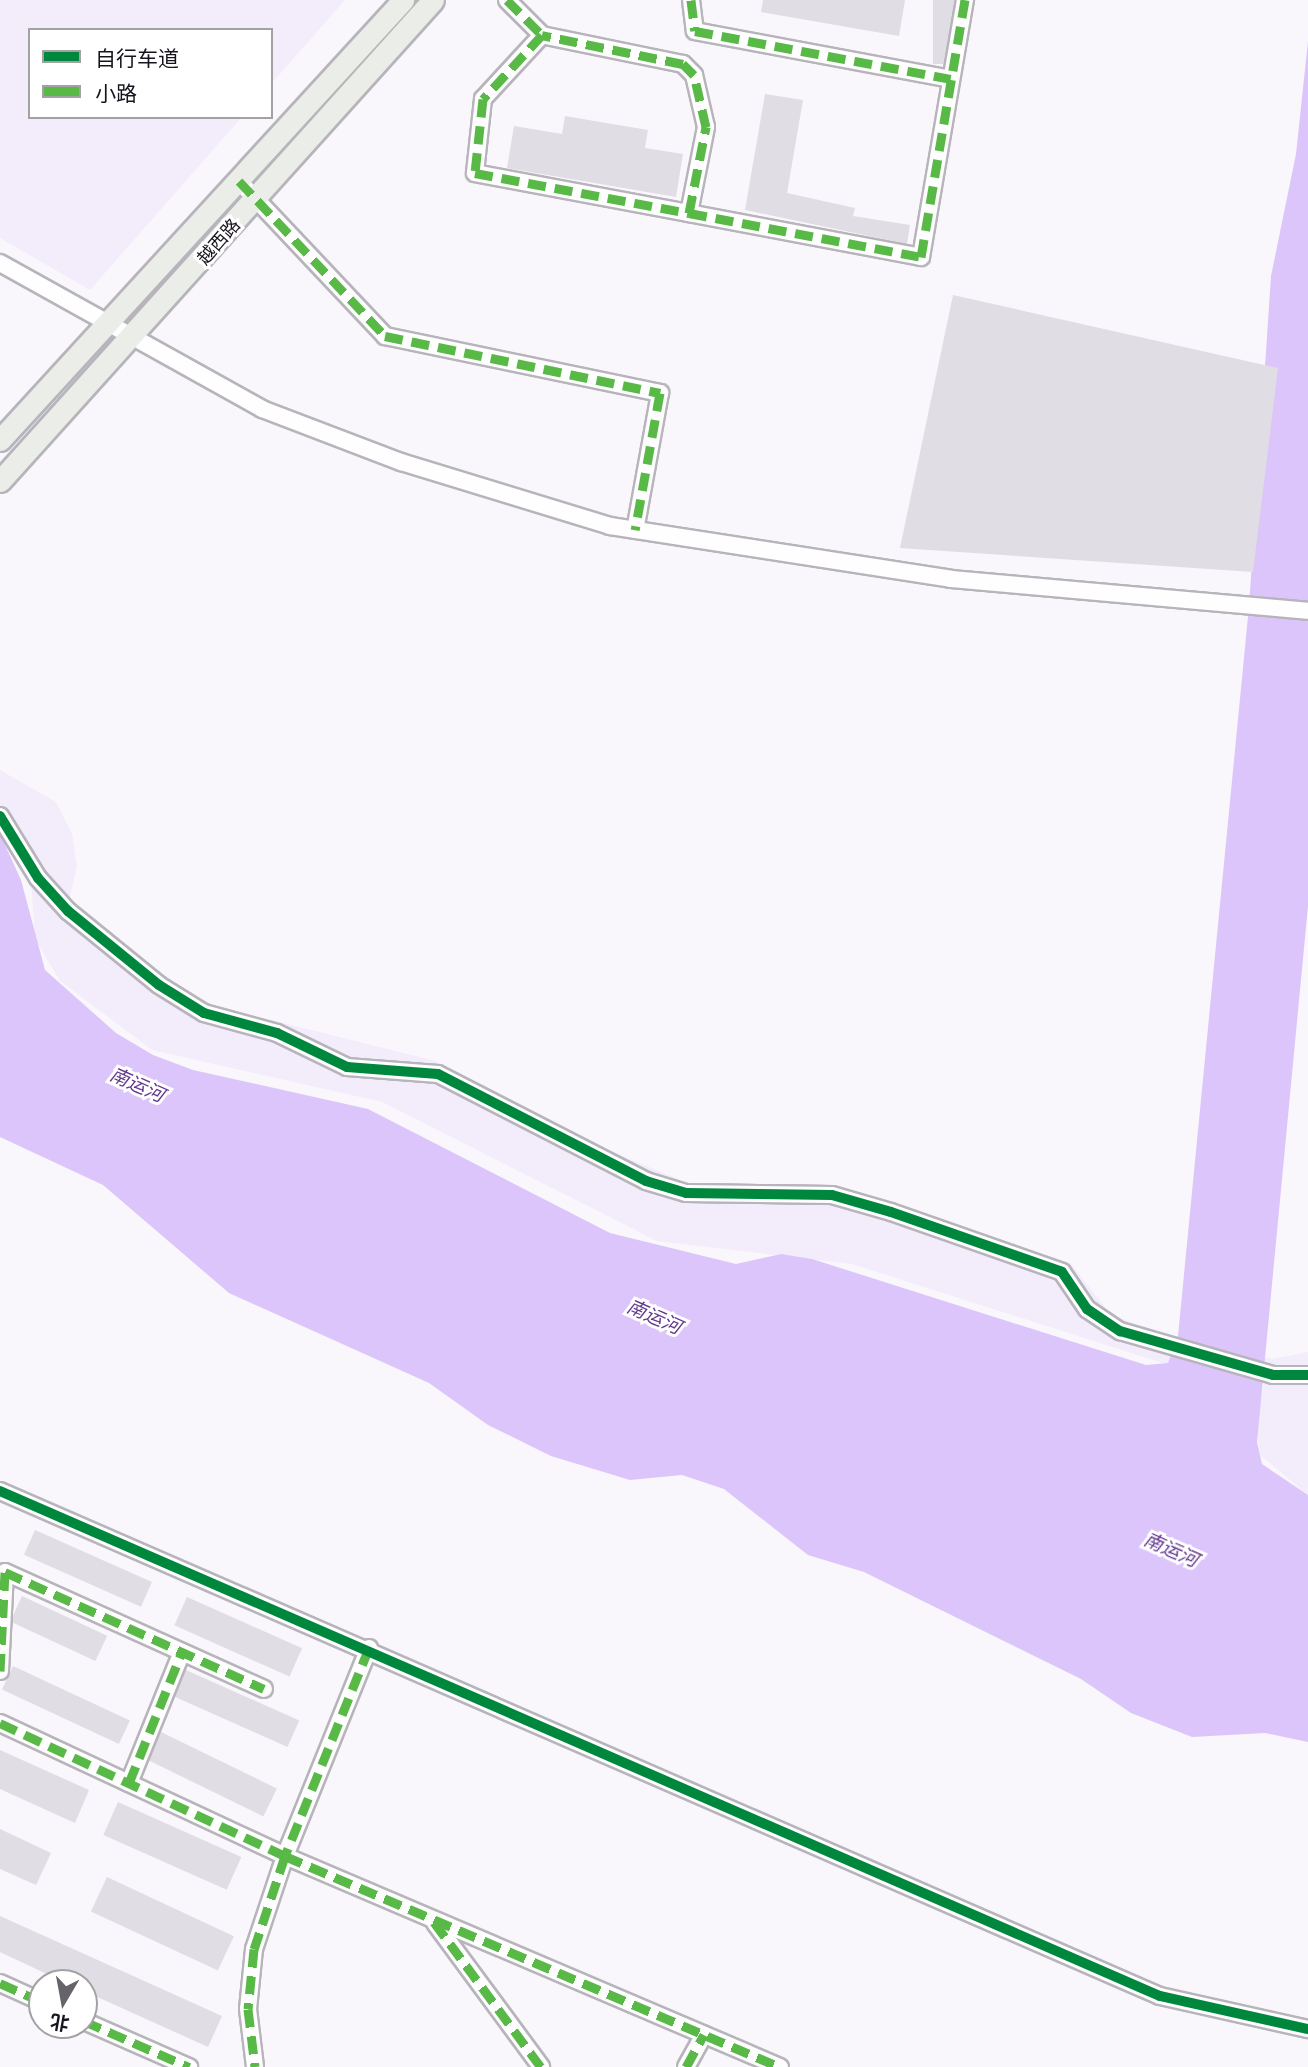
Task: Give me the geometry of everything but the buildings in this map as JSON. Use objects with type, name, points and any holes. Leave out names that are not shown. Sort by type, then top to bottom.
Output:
[{"type":"main road","name":"越西路","points":[[0,440],[111,322],[403,0]]},
{"type":"main road","name":"越西路","points":[[0,481],[135,338],[433,0]]},
{"type":"street","points":[[507,0],[542,36],[682,64],[694,75],[706,127],[689,213]]},
{"type":"street","points":[[691,0],[695,31],[951,79]]},
{"type":"street","points":[[542,36],[483,99],[475,173],[921,257],[965,0]]},
{"type":"street","points":[[239,181],[385,336],[660,393],[635,530]]},
{"type":"street","points":[[0,262],[275,414],[401,462],[635,530],[951,579],[1308,611]]},
{"type":"street","points":[[0,816],[38,878],[68,911],[159,985],[204,1013],[277,1032],[347,1068],[438,1074],[646,1181],[686,1193],[832,1195],[891,1212],[1062,1272],[1087,1309],[1120,1331],[1273,1375],[1308,1375]]},
{"type":"street","points":[[0,1491],[369,1648],[1160,1996],[1308,2029]]},
{"type":"street","points":[[0,1671],[5,1572],[264,1689]]},
{"type":"street","points":[[255,2067],[248,2009],[254,1949],[285,1856],[369,1648]]},
{"type":"street","points":[[129,1783],[183,1652]]},
{"type":"street","points":[[0,1723],[285,1856],[434,1922],[779,2067]]},
{"type":"street","points":[[434,1922],[541,2067]]},
{"type":"street","points":[[0,1983],[28,1996]]},
{"type":"street","points":[[98,2027],[189,2067]]},
{"type":"street","points":[[686,2067],[704,2035]]},
{"type":"shaded area","points":[[0,0],[345,0],[273,82],[273,28],[28,28],[28,119],[240,119],[90,290],[0,238]]},
{"type":"shaded area","points":[[0,770],[56,802],[72,834],[77,866],[70,897],[76,910],[199,1002],[436,1061],[613,1152],[690,1184],[829,1188],[1071,1264],[1111,1315],[1178,1338],[1272,1359],[1308,1352],[1308,1495],[1260,1455],[1256,1420],[1264,1385],[1175,1367],[852,1264],[657,1241],[382,1102],[152,1050],[60,981],[35,939],[31,882],[0,824]]},
{"type":"water","name":"南运河","points":[[1308,41],[1308,906],[1257,1442],[1262,1464],[1308,1495],[1308,1742],[1265,1733],[1192,1737],[1131,1713],[1081,1679],[864,1572],[808,1555],[724,1489],[682,1475],[630,1480],[551,1456],[488,1425],[429,1383],[229,1293],[103,1185],[0,1137],[0,834],[21,880],[45,970],[116,1033],[153,1055],[193,1070],[368,1109],[610,1233],[736,1264],[781,1254],[812,1259],[1146,1365],[1168,1363],[1178,1336],[1249,606],[1271,276],[1296,154]]},
{"type":"marked path","points":[[507,0],[542,35]]},
{"type":"marked path","points":[[691,0],[695,31],[951,79]]},
{"type":"marked path","points":[[689,213],[706,127],[694,75],[683,64],[542,35],[483,99],[475,173],[921,257],[965,0]]},
{"type":"marked path","points":[[239,181],[385,336],[660,393],[635,530]]},
{"type":"marked path","points":[[0,1671],[5,1572],[264,1689]]},
{"type":"marked path","points":[[369,1648],[285,1856],[780,2067]]},
{"type":"marked path","points":[[129,1783],[182,1652]]},
{"type":"marked path","points":[[0,1723],[285,1856],[254,1949],[248,2009],[255,2067]]},
{"type":"marked path","points":[[434,1922],[541,2067]]},
{"type":"marked path","points":[[0,1983],[28,1996]]},
{"type":"marked path","points":[[98,2027],[189,2067]]},
{"type":"marked path","points":[[686,2067],[704,2035]]},
{"type":"cycle path","points":[[0,816],[38,878],[68,911],[159,985],[204,1013],[277,1033],[347,1067],[438,1074],[646,1181],[686,1193],[832,1195],[891,1212],[1062,1272],[1087,1309],[1120,1331],[1273,1375],[1308,1375]]},
{"type":"cycle path","points":[[0,1491],[1160,1996],[1308,2029]]}]
